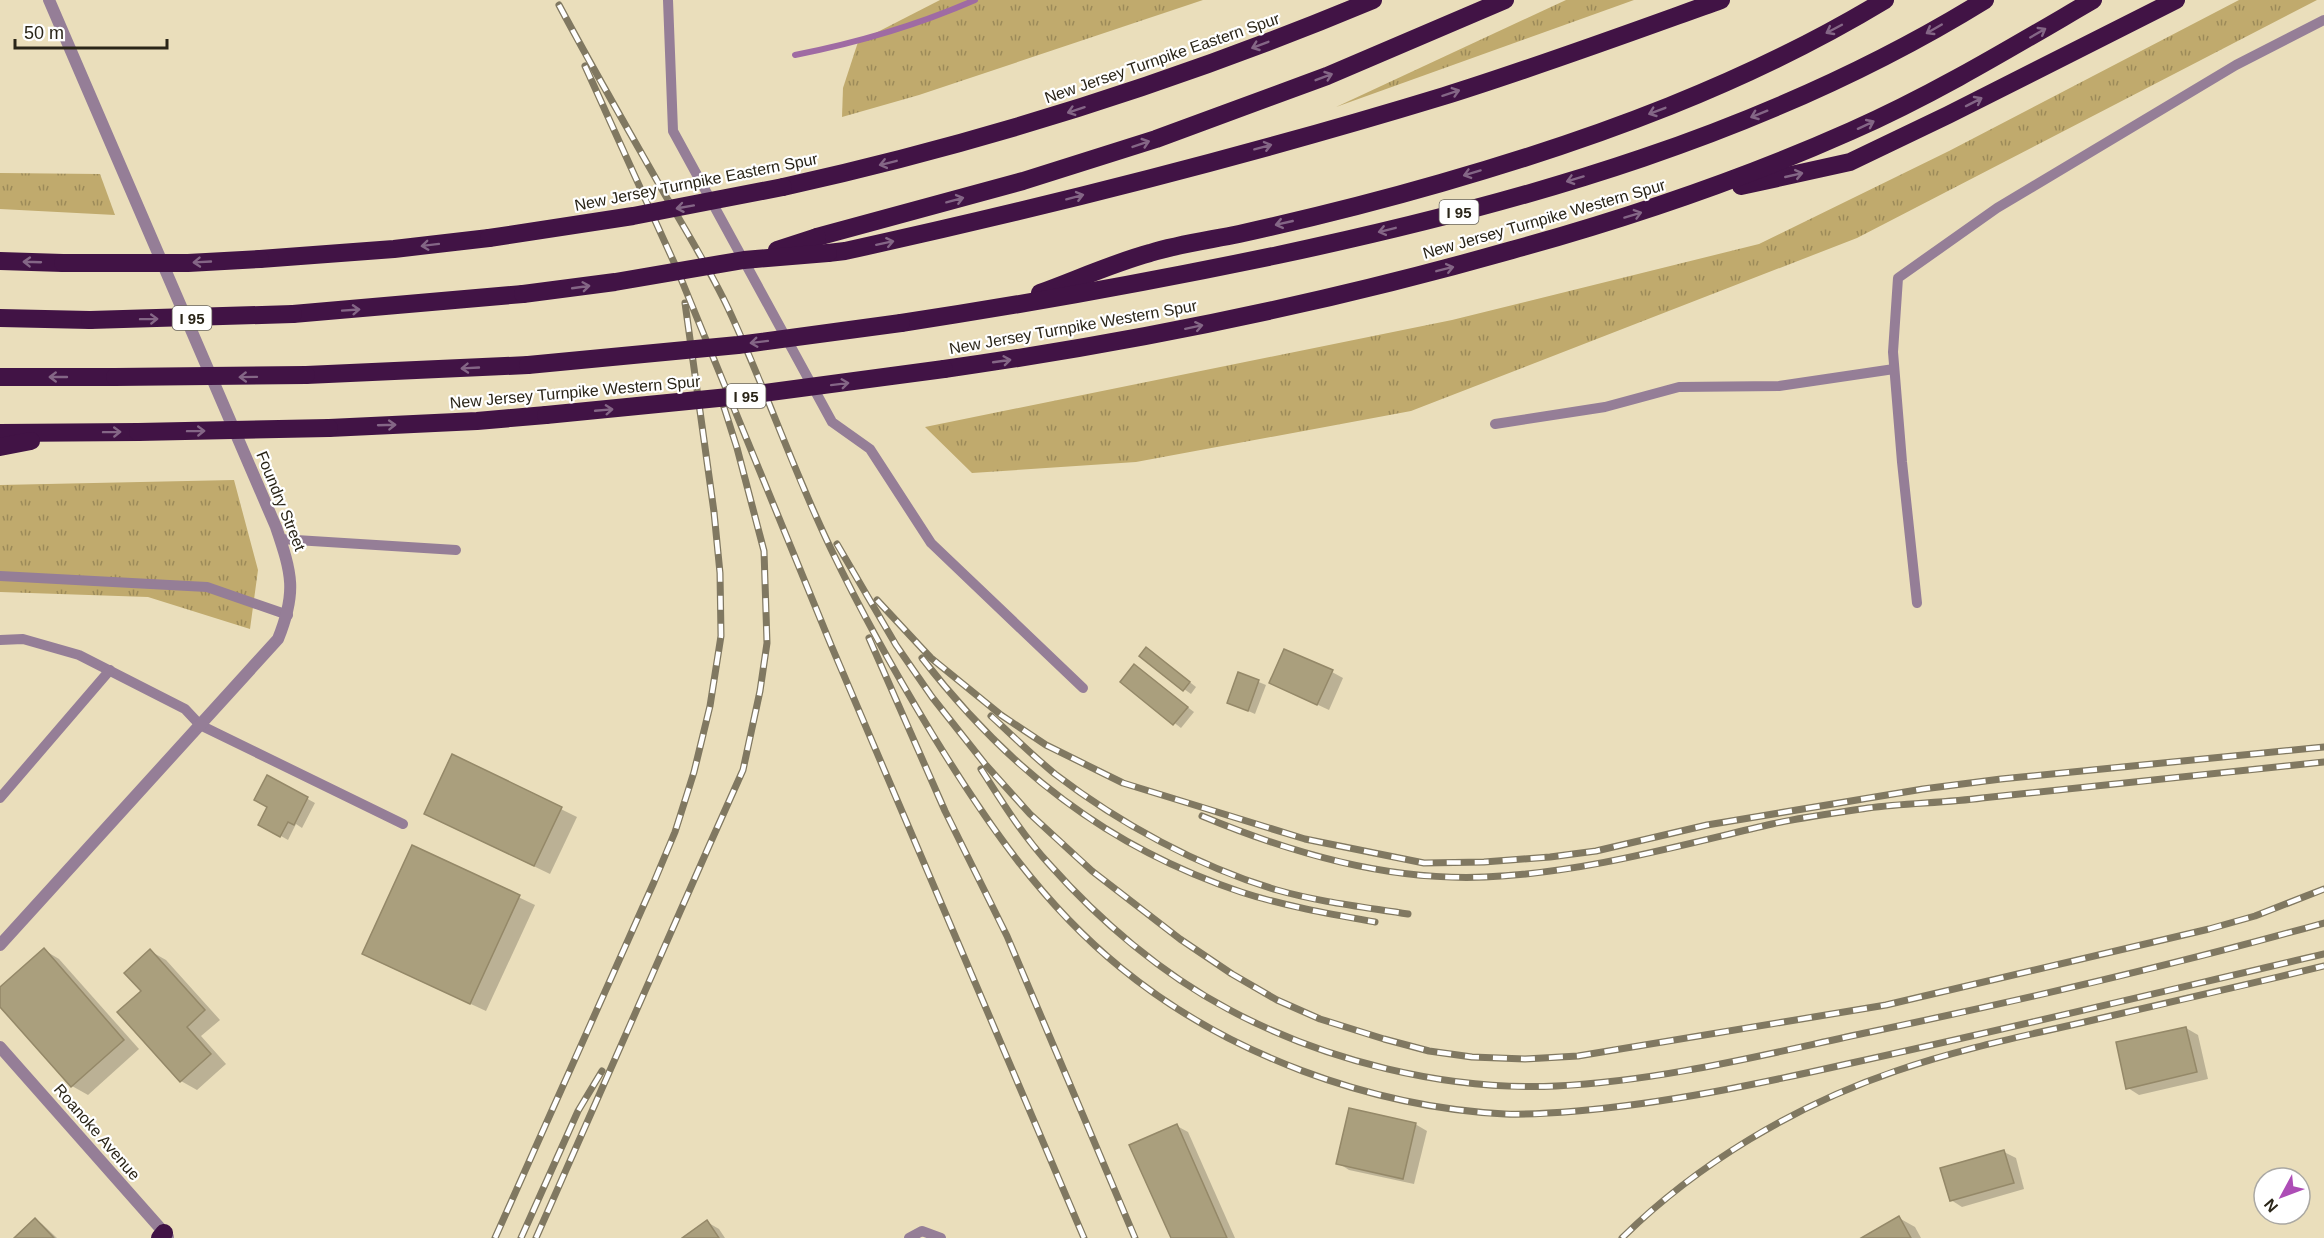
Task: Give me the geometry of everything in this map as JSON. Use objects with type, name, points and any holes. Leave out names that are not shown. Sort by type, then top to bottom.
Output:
[{"type":"highway","name":"New Jersey Turnpike Eastern Spur","points":[[0,261],[188,263],[260,259],[394,249],[489,238],[633,216],[783,187],[896,161],[1092,105],[1244,51],[1373,0]]},
{"type":"highway","name":"I 95","points":[[744,260],[817,237],[1012,184],[1156,139],[1327,76],[1505,0]]},
{"type":"highway","name":"I 95","points":[[0,318],[90,320],[293,314],[523,294],[615,282],[744,260],[845,251],[1025,211],[1325,130],[1530,68],[1721,0]]},
{"type":"highway","points":[[999,308],[1150,253],[1391,196],[1464,176],[1592,135],[1759,68],[1885,0]]},
{"type":"highway","name":"New Jersey Turnpike Western Spur","points":[[0,377],[306,375],[528,365],[738,345],[901,324],[1140,283],[1347,240],[1512,198],[1610,169],[1690,141],[1811,92],[1903,47],[1984,0]]},
{"type":"highway","name":"New Jersey Turnpike Western Spur","points":[[0,433],[329,428],[477,421],[749,395],[944,369],[1138,338],[1367,289],[1552,239],[1675,201],[1774,164],[1894,111],[1975,68],[2093,0]]},
{"type":"highway","points":[[1675,201],[1850,162],[2176,0]]},
{"type":"highway","points":[[0,447],[86,432]]},
{"type":"street","name":"Foundry Street","points":[[0,945],[278,639],[288,615],[292,591],[289,567],[280,538],[49,0]]},
{"type":"street","name":"Roanoke Avenue","points":[[0,1047],[164,1236]]},
{"type":"lane","points":[[668,0],[673,131],[832,422],[870,449],[931,543],[1083,688]]},
{"type":"lane","points":[[1917,603],[1893,352],[1898,278],[2017,196],[2236,65],[2324,20]]},
{"type":"lane","points":[[1495,424],[1605,407],[1679,387],[1779,386],[1894,369]]},
{"type":"lane","points":[[280,538],[456,550]]},
{"type":"lane","points":[[0,576],[207,587],[288,615]]},
{"type":"lane","points":[[0,640],[22,639],[79,655],[185,709],[200,725],[403,824]]},
{"type":"lane","points":[[0,798],[110,670]]},
{"type":"lane","points":[[909,1238],[922,1232],[941,1238]]},
{"type":"green space","points":[[940,0],[1203,0],[919,95],[842,117],[843,88],[858,42]]},
{"type":"green space","points":[[1566,0],[1634,0],[1336,107]]},
{"type":"green space","points":[[2239,0],[2317,0],[1857,238],[1411,411],[1136,462],[972,473],[925,427],[1452,320],[1759,244],[1949,151]]},
{"type":"green space","points":[[0,173],[100,174],[115,215],[0,209]]},
{"type":"green space","points":[[234,480],[258,570],[250,629],[148,597],[0,592],[0,485]]},
{"type":"building","points":[[1146,647],[1190,682],[1183,691],[1139,656]]},
{"type":"building","points":[[1284,649],[1333,670],[1317,705],[1269,683]]},
{"type":"building","points":[[1134,664],[1188,707],[1173,725],[1120,682]]},
{"type":"building","points":[[1238,672],[1259,680],[1248,711],[1227,703]]},
{"type":"building","points":[[452,754],[562,807],[534,866],[424,814]]},
{"type":"building","points":[[267,775],[308,797],[294,825],[288,822],[280,837],[258,825],[267,807],[254,800]]},
{"type":"building","points":[[412,845],[520,895],[470,1004],[362,954]]},
{"type":"building","points":[[44,948],[124,1040],[71,1087],[0,1007],[0,987]]},
{"type":"building","points":[[150,949],[205,1010],[187,1027],[211,1054],[180,1082],[117,1012],[141,991],[124,973]]},
{"type":"building","points":[[2186,1027],[2197,1072],[2126,1089],[2116,1042]]},
{"type":"building","points":[[1349,1108],[1416,1123],[1403,1179],[1336,1164]]},
{"type":"building","points":[[1177,1124],[1227,1238],[1171,1238],[1129,1145]]},
{"type":"building","points":[[2004,1150],[2014,1183],[1950,1201],[1940,1168]]},
{"type":"building","points":[[1899,1216],[1911,1238],[1861,1238]]},
{"type":"building","points":[[35,1218],[54,1238],[14,1238]]},
{"type":"building","points":[[707,1220],[719,1238],[682,1238]]},
{"type":"waterway","points":[[795,55],[886,32],[975,0]]},
{"type":"railway","points":[[559,5],[721,293],[817,519],[843,573],[893,668],[954,769],[1018,861],[1066,917],[1121,968],[1162,999],[1206,1026],[1302,1071],[1403,1100],[1454,1109],[1505,1114],[1550,1113],[1645,1103],[1780,1079],[2324,954]]},
{"type":"railway","points":[[585,66],[677,269],[831,645],[1084,1238]]},
{"type":"railway","points":[[495,1238],[675,832],[694,772],[710,706],[721,636],[720,573],[714,512],[685,303]]},
{"type":"railway","points":[[536,1238],[743,770],[760,691],[767,643],[764,551],[723,404]]},
{"type":"railway","points":[[837,544],[896,645],[932,697],[985,764],[1030,814],[1092,871],[1180,939],[1232,974],[1277,1000],[1320,1019],[1429,1051],[1472,1057],[1525,1059],[1578,1056],[1886,1005],[2209,929],[2255,916],[2324,889]]},
{"type":"railway","points":[[877,600],[931,658],[1001,715],[1046,745],[1123,783],[1305,839],[1424,863],[1484,862],[1550,857],[1596,851],[1707,825],[1923,789],[2001,779],[2324,747]]},
{"type":"railway","points":[[869,638],[945,811],[1007,936],[1135,1238]]},
{"type":"railway","points":[[922,658],[989,735],[1025,769],[1063,800],[1104,827],[1192,874],[1241,892],[1290,906],[1375,922]]},
{"type":"railway","points":[[991,716],[1055,774],[1080,792],[1133,826],[1189,856],[1277,890],[1325,901],[1408,914]]},
{"type":"railway","points":[[1202,816],[1270,842],[1340,862],[1412,874],[1485,877],[1594,864],[1808,817],[1868,808],[1968,800],[2324,762]]},
{"type":"railway","points":[[981,769],[1022,831],[1069,886],[1133,945],[1179,980],[1228,1009],[1304,1044],[1387,1069],[1430,1078],[1472,1083],[1556,1086],[1675,1073],[2041,995],[2155,968],[2324,923]]},
{"type":"railway","points":[[1622,1238],[1683,1185],[1750,1139],[1785,1119],[1859,1085],[1968,1049],[2324,966]]},
{"type":"railway","points":[[521,1238],[578,1111],[602,1071]]}]
